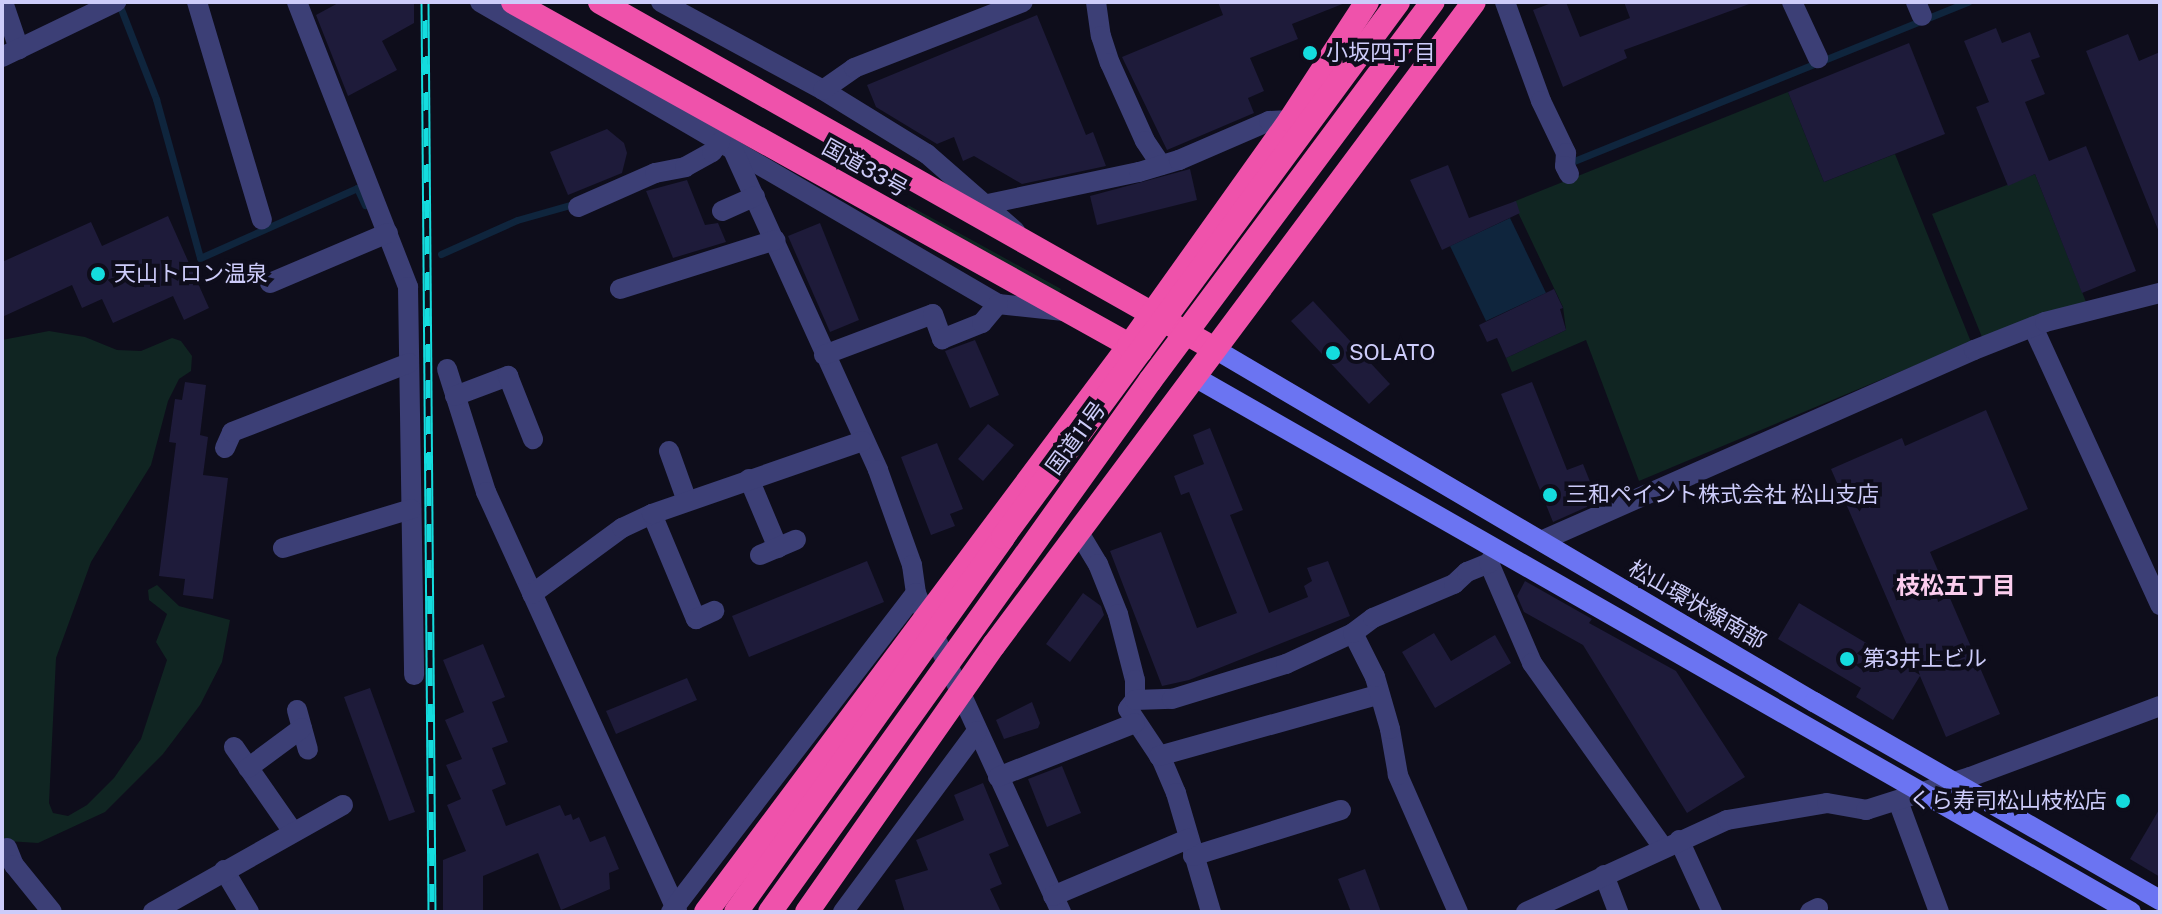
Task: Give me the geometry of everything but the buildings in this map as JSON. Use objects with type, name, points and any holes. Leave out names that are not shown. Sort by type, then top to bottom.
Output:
[{"type":"highway","name":"国道33号","points":[[513,2],[891,212],[1062,311],[1193,376]]},
{"type":"highway","name":"国道33号","points":[[600,2],[910,180],[1152,311],[1213,348]]},
{"type":"highway","points":[[706,912],[922,611],[1129,346],[1290,120],[1367,2]]},
{"type":"highway","name":"国道11号","points":[[736,912],[1003,537],[1398,2]]},
{"type":"highway","name":"国道11号","points":[[770,912],[1141,393],[1433,2]]},
{"type":"highway","points":[[807,912],[994,645],[1474,2]]},
{"type":"street","points":[[3,2],[10,53],[116,2]]},
{"type":"street","points":[[197,2],[262,220]]},
{"type":"street","points":[[297,2],[408,287],[414,675]]},
{"type":"street","points":[[480,2],[998,304],[1062,311]]},
{"type":"street","points":[[661,2],[685,10],[927,154],[988,204],[1030,245]]},
{"type":"street","points":[[823,90],[854,68],[1023,2]]},
{"type":"street","points":[[1096,2],[1101,36],[1110,63],[1145,141],[1161,165]]},
{"type":"street","points":[[1505,2],[1541,101],[1566,153],[1565,166],[1569,174]]},
{"type":"street","points":[[1792,2],[1818,58]]},
{"type":"street","points":[[988,204],[1161,165],[1269,121],[1290,120]]},
{"type":"street","points":[[726,146],[755,196],[863,441],[912,565],[922,611],[954,704],[977,731],[1057,904],[1190,848],[1341,810]]},
{"type":"street","points":[[578,207],[655,173],[685,167],[726,146]]},
{"type":"street","points":[[722,211],[755,196]]},
{"type":"street","points":[[281,285],[388,233]]},
{"type":"street","points":[[620,289],[775,240]]},
{"type":"street","points":[[1541,541],[1729,456],[2033,327],[2160,293]]},
{"type":"street","points":[[824,355],[933,314],[942,339],[982,323],[998,304]]},
{"type":"street","points":[[2033,327],[2160,605]]},
{"type":"street","name":"松山環状線南部","points":[[1213,348],[2160,900]]},
{"type":"street","points":[[225,448],[232,432],[409,363]]},
{"type":"street","points":[[447,369],[486,492],[670,911],[922,611]]},
{"type":"street","points":[[455,396],[508,376],[533,439]]},
{"type":"street","points":[[1193,376],[1493,556],[2131,912]]},
{"type":"street","points":[[532,594],[622,528],[652,514],[863,441]]},
{"type":"street","points":[[669,451],[687,501]]},
{"type":"street","points":[[749,479],[778,548]]},
{"type":"street","points":[[283,548],[411,509]]},
{"type":"street","points":[[652,514],[696,619],[714,611]]},
{"type":"street","points":[[1078,531],[1098,564],[1118,614],[1135,680],[1135,700],[1128,709],[1159,756],[1176,793],[1211,912]]},
{"type":"street","points":[[1135,700],[1172,699],[1286,664],[1353,633],[1373,618],[1454,584],[1493,556]]},
{"type":"street","points":[[1493,556],[1532,663],[1671,844],[1712,912]]},
{"type":"street","points":[[922,611],[994,645]]},
{"type":"street","points":[[1353,633],[1375,677],[1390,729],[1398,775],[1458,912]]},
{"type":"street","points":[[1159,756],[1378,695]]},
{"type":"street","points":[[1526,912],[1727,820],[1827,803],[1866,810],[1956,782],[2160,706]]},
{"type":"street","points":[[248,768],[300,719],[308,750]]},
{"type":"street","points":[[998,777],[1135,723]]},
{"type":"street","points":[[843,912],[977,731]]},
{"type":"street","points":[[234,747],[293,832]]},
{"type":"street","points":[[1898,801],[1939,912]]},
{"type":"street","points":[[153,912],[343,805]]},
{"type":"street","points":[[7,848],[14,865],[52,912]]},
{"type":"street","points":[[224,870],[249,912]]},
{"type":"street","points":[[1604,875],[1618,912]]},
{"type":"green space","points":[[1788,92],[1824,182],[1895,154],[1971,342],[1639,481],[1586,340],[1512,372],[1506,358],[1566,330],[1563,307],[1513,202]]},
{"type":"green space","points":[[2035,174],[2086,302],[1982,337],[1932,214]]},
{"type":"green space","points":[[908,205],[1061,289],[1058,295],[905,211]]},
{"type":"green space","points":[[49,331],[85,337],[117,350],[141,351],[172,338],[181,341],[192,356],[191,371],[179,379],[168,401],[151,465],[91,562],[56,658],[49,803],[53,813],[68,816],[87,805],[114,778],[141,739],[167,660],[156,642],[167,614],[149,600],[148,590],[157,585],[179,606],[230,620],[222,662],[200,705],[163,754],[105,812],[38,843],[2,839],[2,340]]},
{"type":"water","points":[[1510,218],[1546,293],[1486,321],[1450,246]]},
{"type":"waterway","points":[[1574,161],[1968,2]]},
{"type":"waterway","points":[[121,9],[156,99],[200,258],[357,188],[365,205]]},
{"type":"waterway","points":[[441,254],[517,220],[577,203]]},
{"type":"railway","points":[[425,2],[432,912]]},
{"type":"place","name":"小坂四丁目","points":[[1310,53]]},
{"type":"place","name":"天山トロン温泉","points":[[98,274]]},
{"type":"place","name":"SOLATO","points":[[1333,353]]},
{"type":"place","name":"三和ペイント株式会社 松山支店","points":[[1550,495]]},
{"type":"place","name":"第3井上ビル","points":[[1847,659]]},
{"type":"place","name":"くら寿司松山枝松店","points":[[2123,801]]},
{"type":"district","name":"枝松五丁目","points":[[1956,586]]}]
